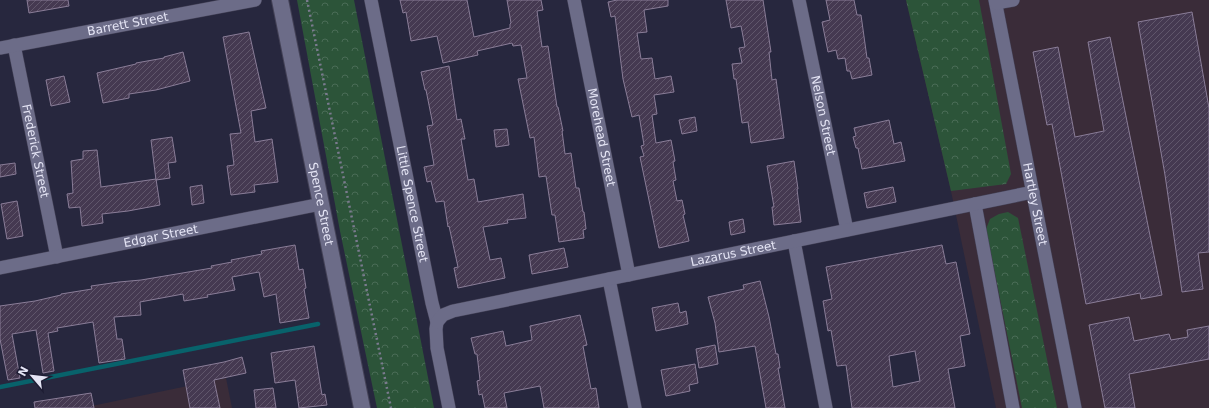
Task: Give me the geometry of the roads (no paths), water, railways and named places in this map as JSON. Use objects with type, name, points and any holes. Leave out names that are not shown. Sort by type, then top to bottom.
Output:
[{"type":"street","name":"Barrett Street","points":[[0,48],[255,0]]},
{"type":"street","name":"Spence Street","points":[[280,0],[362,408]]},
{"type":"street","name":"Little Spence Street","points":[[371,0],[437,322],[437,348],[449,408]]},
{"type":"street","name":"Morehead Street","points":[[574,0],[629,275]]},
{"type":"street","name":"Nelson Street","points":[[799,0],[847,230]]},
{"type":"street","points":[[996,2],[1013,0]]},
{"type":"street","name":"Hartley Street","points":[[996,2],[1074,408]]},
{"type":"street","name":"Frederick Street","points":[[14,45],[57,257]]},
{"type":"street","name":"Lazarus Street","points":[[437,322],[443,315],[450,312],[609,278],[1033,192]]},
{"type":"street","name":"Edgar Street","points":[[0,268],[321,204]]},
{"type":"street","points":[[975,204],[1013,408]]},
{"type":"street","points":[[794,241],[826,408]]},
{"type":"street","points":[[609,278],[635,408]]},
{"type":"waterway","points":[[0,387],[318,324]]}]
